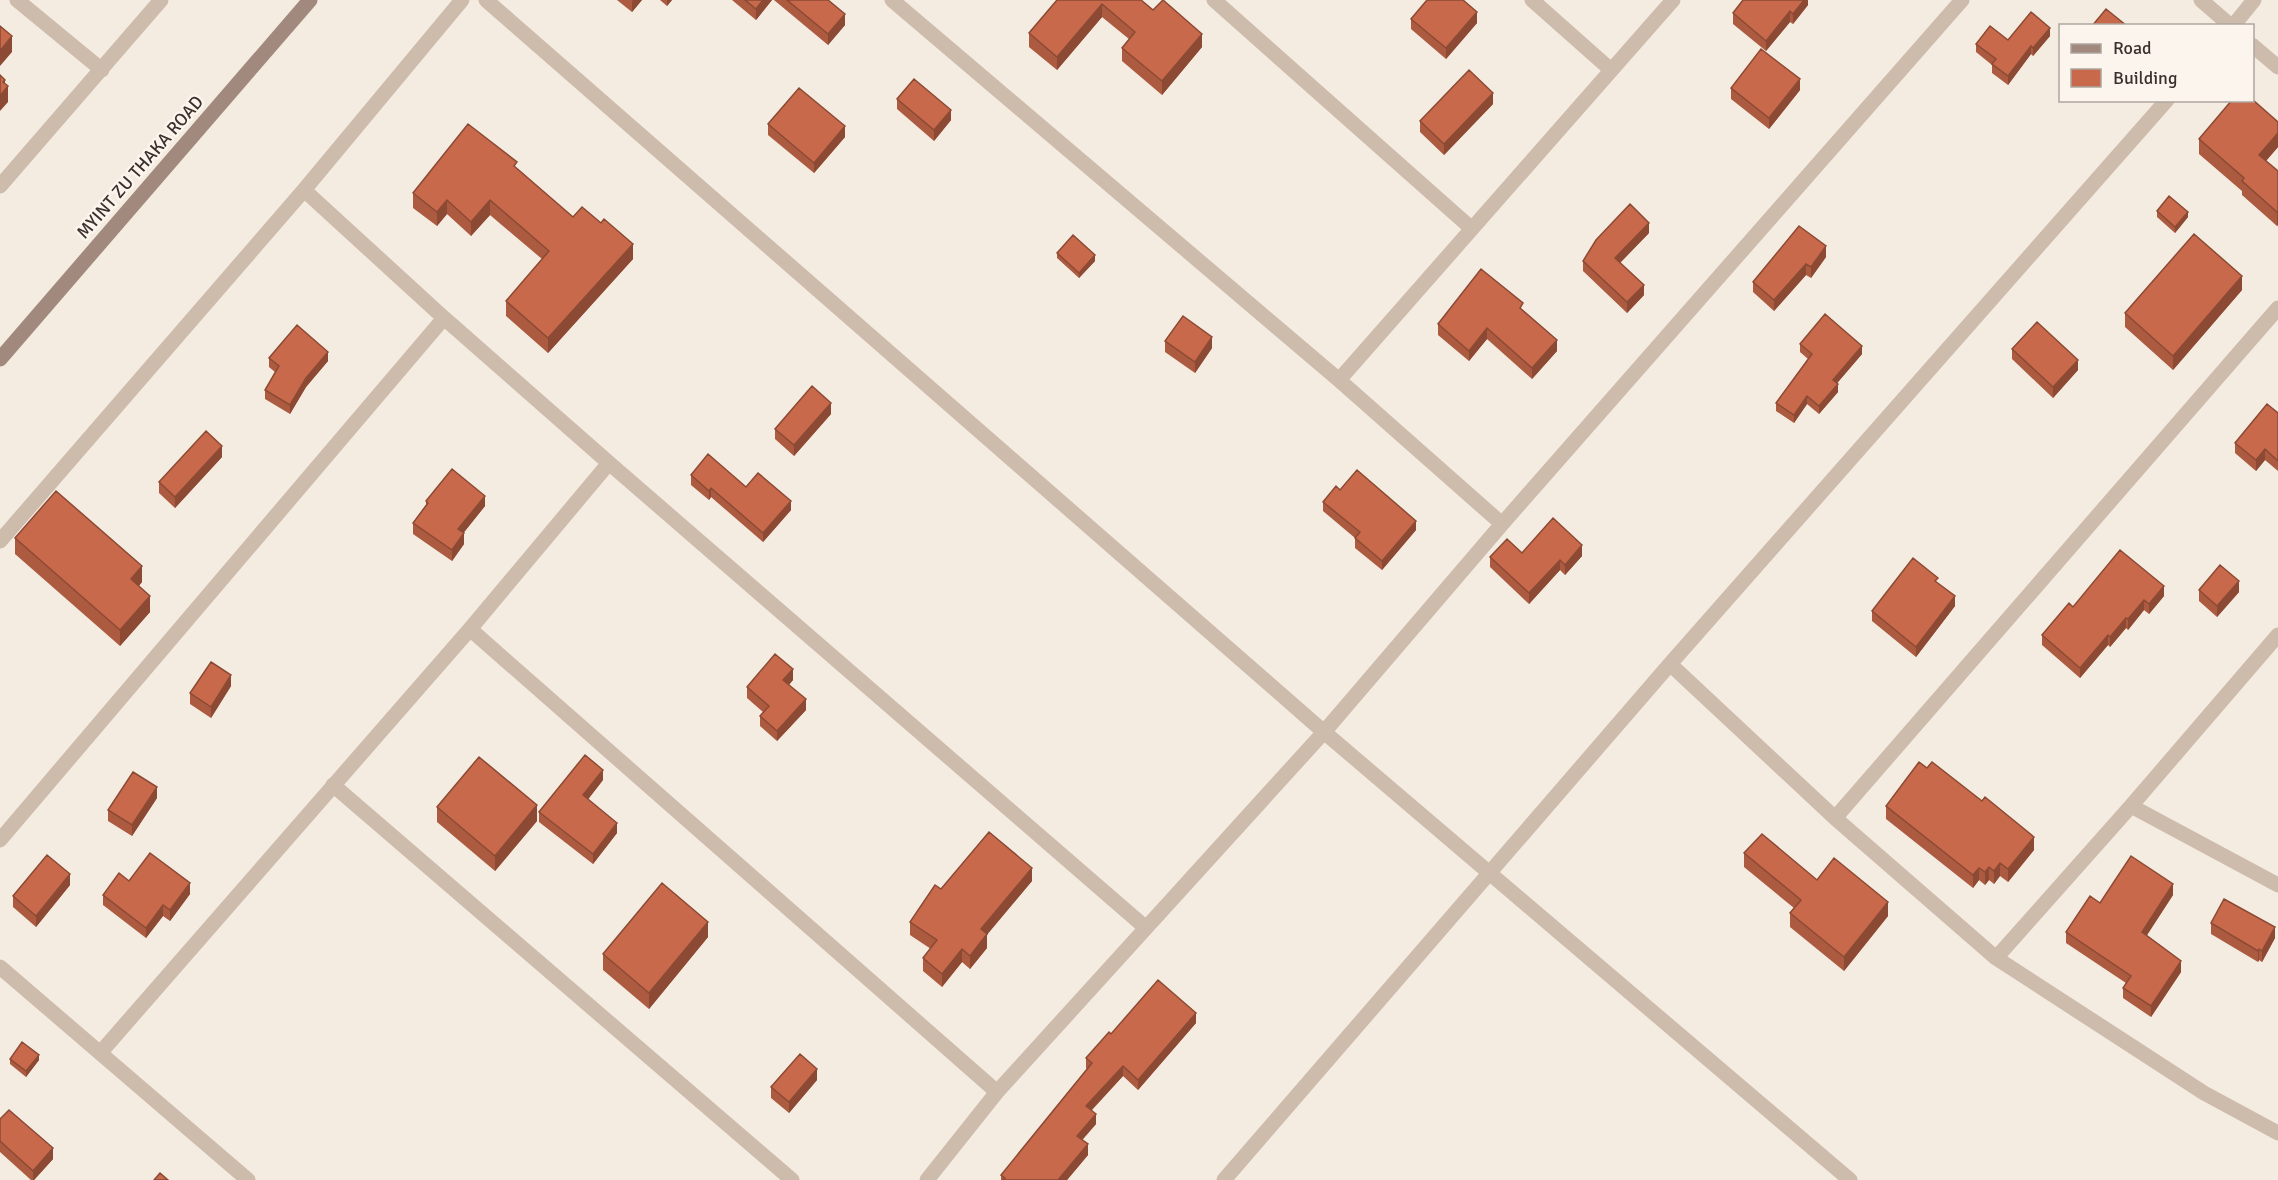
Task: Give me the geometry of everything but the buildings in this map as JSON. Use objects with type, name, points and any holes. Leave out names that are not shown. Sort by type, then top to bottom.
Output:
[{"type":"street","points":[[17,0],[102,70]]},
{"type":"street","points":[[0,186],[160,0]]},
{"type":"street","name":"MYINT ZU THAKA ROAD","points":[[0,359],[310,0]]},
{"type":"street","points":[[0,541],[304,190],[462,0]]},
{"type":"street","points":[[486,0],[1324,732],[1850,1180]]},
{"type":"street","points":[[892,0],[1339,380],[1502,524]]},
{"type":"street","points":[[1214,0],[1471,228]]},
{"type":"street","points":[[1532,0],[1611,70]]},
{"type":"street","points":[[1339,380],[1672,0]]},
{"type":"street","points":[[927,1180],[997,1092],[1324,732],[1502,524],[1962,0]]},
{"type":"street","points":[[2201,0],[2230,24]]},
{"type":"street","points":[[2234,24],[2254,0]]},
{"type":"street","points":[[2254,46],[2278,67]]},
{"type":"street","points":[[1224,1180],[1670,664],[2165,102]]},
{"type":"street","points":[[304,190],[444,318],[609,463],[1146,928]]},
{"type":"street","points":[[1835,818],[2278,308]]},
{"type":"street","points":[[0,840],[444,318]]},
{"type":"street","points":[[101,1052],[470,629],[609,463]]},
{"type":"street","points":[[470,629],[997,1092]]},
{"type":"street","points":[[1996,958],[2278,635]]},
{"type":"street","points":[[1670,664],[1835,818],[1996,958],[2204,1093],[2278,1133]]},
{"type":"street","points":[[333,785],[792,1180]]},
{"type":"street","points":[[2131,806],[2278,885]]},
{"type":"street","points":[[0,967],[248,1180]]}]
